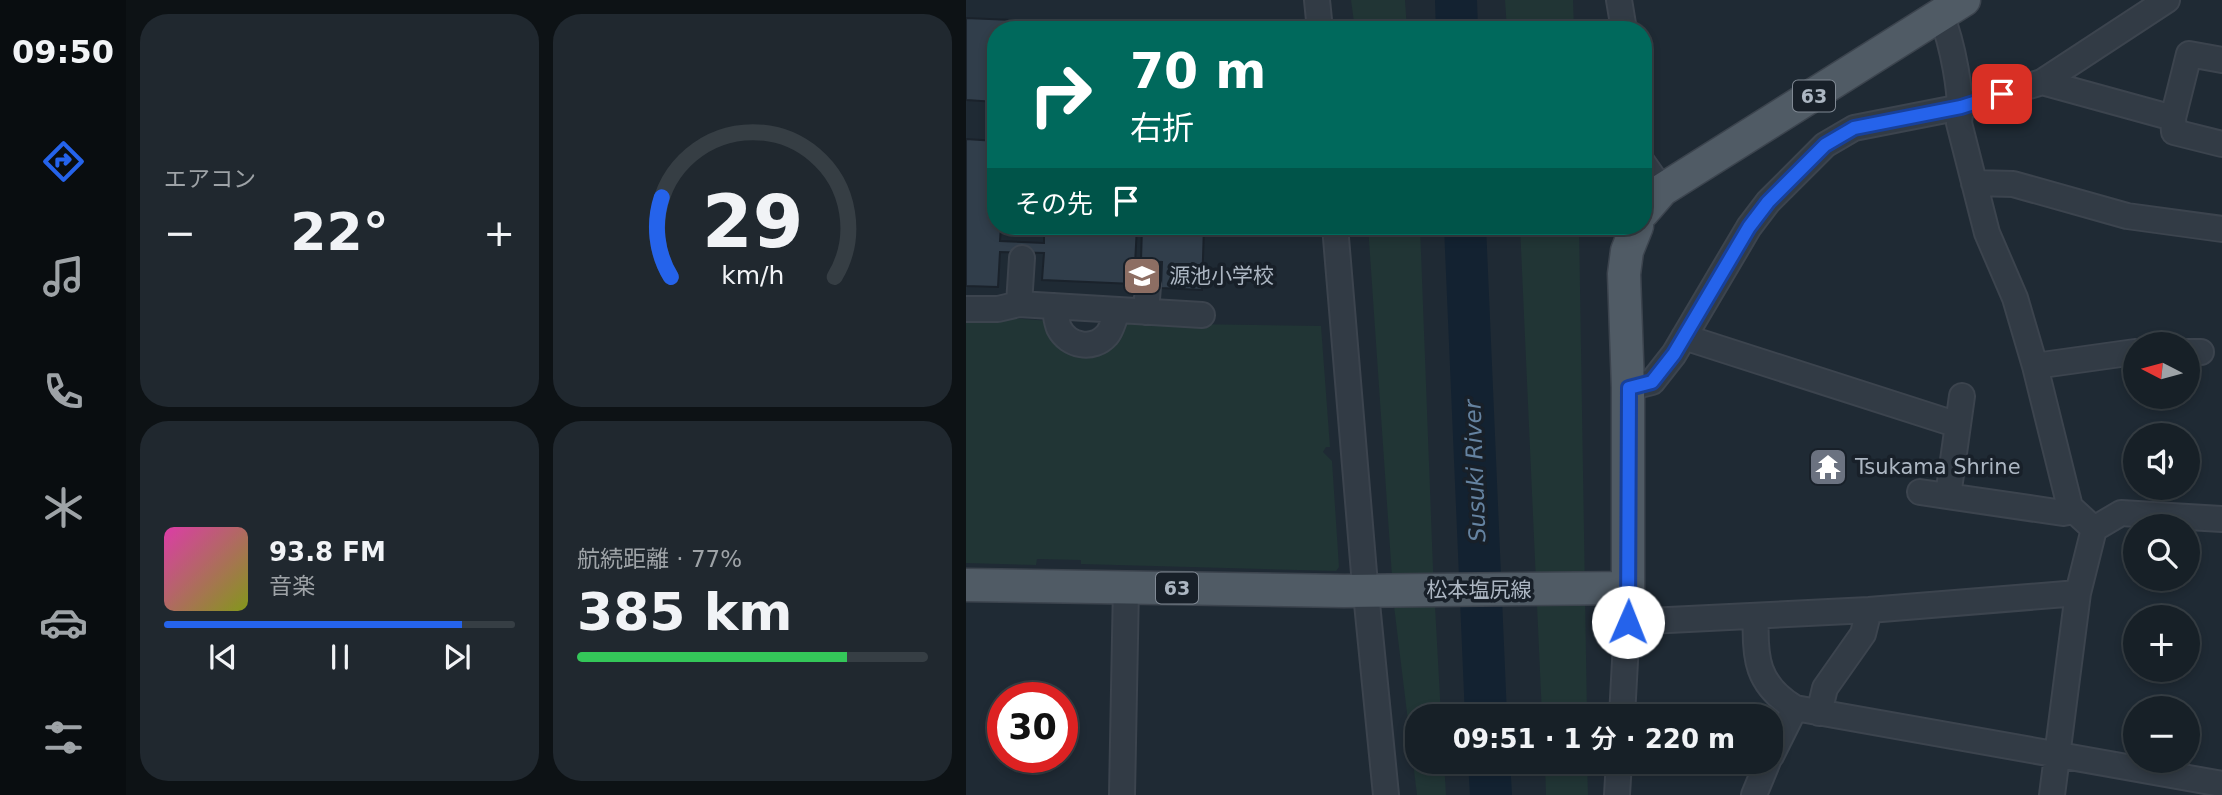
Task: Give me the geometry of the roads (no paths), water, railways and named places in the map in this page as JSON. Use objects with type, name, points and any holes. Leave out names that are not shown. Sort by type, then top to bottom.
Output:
[{"type":"main road","name":"63","points":[[1653,201],[1952,8]]},
{"type":"main road","points":[[1614,589],[1629,388],[1624,274],[1627,251],[1633,235]]},
{"type":"main road","name":"松本塩尻線","points":[[966,585],[1377,591],[1614,589]]},
{"type":"street","points":[[1317,0],[1319,21]]},
{"type":"street","points":[[1619,0],[1622,21]]},
{"type":"street","points":[[1629,388],[1652,382],[1674,354],[1749,227],[1768,202],[1825,145],[1854,128],[1961,107],[2042,82],[2167,0]]},
{"type":"street","points":[[1952,8],[1947,29],[1961,107],[1959,123],[1987,233],[2015,298],[2070,507],[2094,529]]},
{"type":"street","points":[[2222,60],[2189,54],[2173,118],[2174,132],[2222,144]]},
{"type":"street","points":[[2042,82],[2173,118]]},
{"type":"street","points":[[1974,183],[2013,184],[2127,216],[2222,229]]},
{"type":"street","points":[[1336,235],[1377,591],[1386,795]]},
{"type":"street","points":[[1019,304],[1022,258]]},
{"type":"street","points":[[1146,312],[1148,286]]},
{"type":"street","points":[[966,309],[998,309],[1019,304],[1202,315]]},
{"type":"street","points":[[1054,306],[1060,331],[1067,338],[1084,345],[1101,340],[1108,334],[1119,310]]},
{"type":"street","points":[[1684,337],[1840,396],[1958,425]]},
{"type":"street","points":[[2035,366],[2123,354]]},
{"type":"street","points":[[1948,496],[1962,396]]},
{"type":"street","points":[[1920,492],[2063,513],[2074,511]]},
{"type":"street","points":[[2052,795],[2078,593],[2094,529],[2121,513],[2222,519]]},
{"type":"street","points":[[1122,795],[1126,586]]},
{"type":"street","points":[[1614,589],[1628,622],[1623,704]]},
{"type":"street","points":[[1628,622],[1869,610],[2078,593]]},
{"type":"street","points":[[1783,741],[1863,634],[1869,610]]},
{"type":"street","points":[[1756,616],[1754,648],[1765,681],[1781,700],[1807,711],[2222,784]]},
{"type":"street","points":[[1617,795],[1618,774]]},
{"type":"street","points":[[1754,795],[1763,774]]},
{"type":"waterway","name":"Susuki River","points":[[1456,0],[1457,21]]},
{"type":"waterway","name":"Susuki River","points":[[1465,235],[1485,704]]},
{"type":"waterway","name":"Susuki River","points":[[1490,774],[1491,795]]},
{"type":"place","name":"源池小学校","points":[[1142,276]]},
{"type":"place","name":"Tsukama Shrine","points":[[1828,467]]}]
